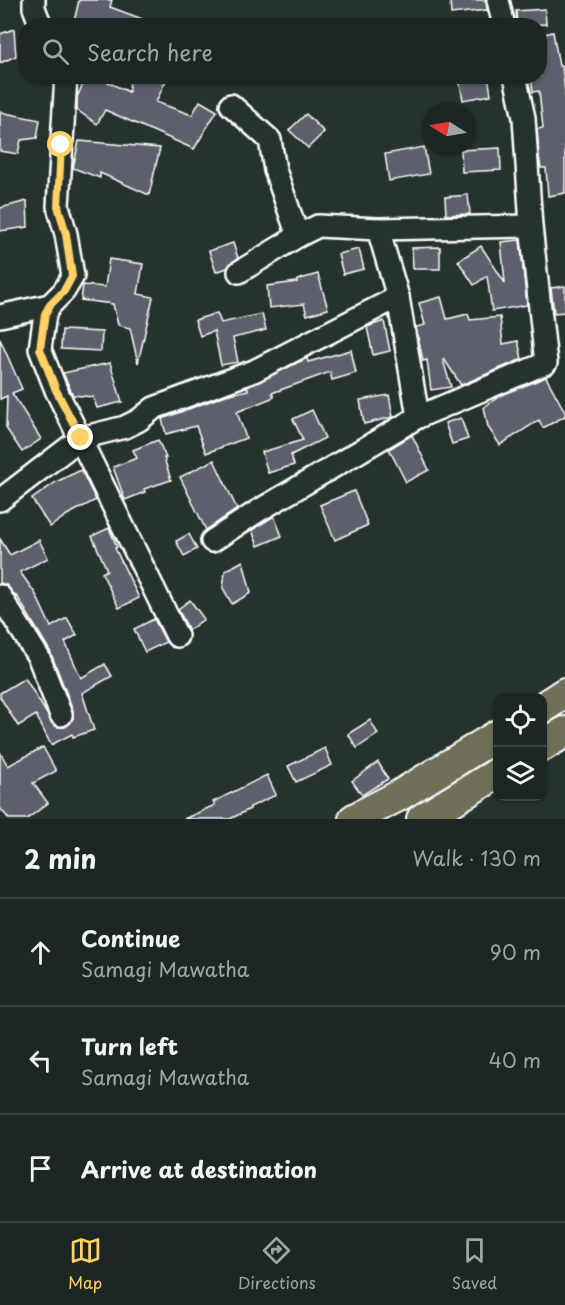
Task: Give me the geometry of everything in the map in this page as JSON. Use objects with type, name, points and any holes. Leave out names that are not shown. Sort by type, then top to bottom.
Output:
[{"type":"highway","points":[[547,705],[565,693]]},
{"type":"highway","points":[[547,743],[565,732]]},
{"type":"highway","points":[[354,819],[400,795],[493,738]]},
{"type":"highway","points":[[422,819],[493,776]]},
{"type":"street","points":[[34,0],[38,18]]},
{"type":"street","points":[[498,0],[502,18]]},
{"type":"street","points":[[66,84],[58,206],[66,234],[72,276],[64,291],[50,305],[45,314],[40,349],[56,390],[177,636]]},
{"type":"street","points":[[212,541],[258,511],[418,417],[546,363],[531,226],[524,118],[517,84]]},
{"type":"street","points":[[231,105],[270,140],[275,170],[298,236]]},
{"type":"street","points":[[239,272],[318,226],[378,229],[531,226]]},
{"type":"street","points":[[378,229],[398,297],[418,417]]},
{"type":"street","points":[[0,500],[81,438],[124,427],[139,420],[154,408],[254,370],[398,297]]},
{"type":"street","points":[[0,316],[50,305]]},
{"type":"street","points":[[0,596],[39,658],[61,715]]},
{"type":"building","points":[[79,0],[112,0],[110,7],[140,18],[75,18]]},
{"type":"building","points":[[450,0],[486,0],[487,10],[451,14]]},
{"type":"building","points":[[545,9],[546,18],[516,18],[516,11]]},
{"type":"building","points":[[14,29],[16,56],[0,63],[0,34]]},
{"type":"building","points":[[553,32],[559,66],[562,66],[565,92],[565,193],[548,196],[546,168],[541,168],[539,157],[537,129],[543,128],[539,91],[533,92],[532,84],[547,84],[547,33]]},
{"type":"building","points":[[83,84],[112,84],[129,92],[130,84],[164,84],[156,102],[192,115],[200,101],[217,111],[194,149],[105,110],[97,124],[77,110],[77,97]]},
{"type":"building","points":[[460,84],[489,84],[491,95],[463,100]]},
{"type":"building","points":[[0,112],[40,120],[37,138],[21,140],[18,154],[0,151]]},
{"type":"building","points":[[306,114],[324,132],[308,148],[289,130]]},
{"type":"building","points":[[79,141],[160,148],[149,195],[100,173],[100,178],[73,168]]},
{"type":"building","points":[[421,148],[421,156],[426,156],[429,174],[389,181],[385,154]]},
{"type":"building","points":[[500,148],[501,170],[462,172],[461,156],[475,156],[475,149]]},
{"type":"building","points":[[468,195],[470,214],[446,215],[445,197]]},
{"type":"building","points":[[27,201],[28,227],[0,231],[0,208]]},
{"type":"building","points":[[520,240],[527,305],[492,311],[487,276],[474,285],[458,261],[481,246],[505,283],[501,242]]},
{"type":"building","points":[[233,243],[238,258],[227,268],[216,272],[209,251]]},
{"type":"building","points":[[440,247],[440,269],[413,269],[412,248]]},
{"type":"building","points":[[359,249],[364,269],[343,274],[338,254]]},
{"type":"building","points":[[109,259],[143,264],[138,294],[153,297],[138,363],[130,328],[118,325],[113,304],[81,300],[83,285],[105,287]]},
{"type":"building","points":[[318,274],[328,309],[307,315],[304,304],[269,308],[267,286],[297,282],[297,280]]},
{"type":"building","points":[[565,286],[565,312],[554,313],[551,288]]},
{"type":"building","points":[[441,297],[447,319],[468,314],[470,320],[500,317],[503,344],[518,341],[522,359],[461,385],[444,359],[451,387],[431,390],[427,360],[423,361],[416,327],[425,325],[419,303]]},
{"type":"building","points":[[217,313],[221,323],[262,314],[266,330],[233,338],[238,362],[221,365],[214,331],[200,336],[195,320]]},
{"type":"building","points":[[384,321],[390,351],[373,355],[367,327]]},
{"type":"building","points":[[62,330],[102,332],[101,351],[61,349]]},
{"type":"building","points":[[0,339],[22,389],[12,393],[41,439],[22,452],[6,428],[7,396],[0,399]]},
{"type":"building","points":[[351,350],[356,373],[332,380],[330,372],[272,393],[274,397],[237,412],[246,438],[206,453],[196,426],[166,434],[162,419],[226,395],[248,390],[247,387],[307,358],[308,362]]},
{"type":"building","points":[[110,363],[122,402],[97,408],[93,397],[73,395],[63,373]]},
{"type":"building","points":[[546,377],[565,416],[543,428],[539,420],[500,445],[488,427],[484,407],[502,395]]},
{"type":"building","points":[[389,395],[393,417],[364,424],[360,400]]},
{"type":"building","points":[[312,410],[325,438],[291,455],[294,465],[268,473],[262,452],[303,440],[293,419]]},
{"type":"building","points":[[461,418],[468,439],[452,444],[445,423]]},
{"type":"building","points":[[412,435],[429,470],[406,482],[389,449]]},
{"type":"building","points":[[158,440],[166,458],[164,458],[171,480],[144,489],[145,492],[125,500],[113,467],[137,458],[133,450]]},
{"type":"building","points":[[214,460],[237,509],[206,530],[180,477]]},
{"type":"building","points":[[81,470],[96,500],[50,527],[32,499],[56,482]]},
{"type":"building","points":[[354,491],[368,525],[335,540],[320,505]]},
{"type":"building","points":[[274,516],[282,536],[258,546],[252,530]]},
{"type":"building","points":[[109,528],[117,547],[115,548],[139,598],[119,608],[102,573],[107,570],[92,536]]},
{"type":"building","points":[[189,534],[197,549],[184,556],[176,541]]},
{"type":"building","points":[[0,539],[10,555],[39,540],[48,558],[20,572],[35,593],[51,627],[67,618],[77,635],[65,642],[81,678],[105,664],[112,676],[82,693],[94,730],[73,737],[72,734],[51,745],[36,715],[18,726],[0,697],[0,693],[25,678],[53,724],[65,727],[73,718],[73,710],[50,651],[17,596],[6,585],[0,583]]},
{"type":"building","points":[[243,561],[251,593],[232,604],[223,588],[225,571]]},
{"type":"building","points":[[190,600],[204,619],[189,630],[178,609]]},
{"type":"building","points":[[154,619],[166,642],[145,652],[134,629]]},
{"type":"building","points":[[370,720],[378,734],[357,748],[348,734]]},
{"type":"building","points":[[43,747],[56,771],[33,783],[48,803],[27,819],[9,819],[0,808],[0,752],[8,766]]},
{"type":"building","points":[[325,748],[332,765],[296,782],[288,766]]},
{"type":"building","points":[[378,762],[388,779],[362,795],[352,781]]},
{"type":"building","points":[[267,775],[276,795],[250,809],[230,819],[184,819],[215,805],[213,802]]},
{"type":"route","points":[[61,145],[58,206],[66,234],[72,276],[64,291],[50,305],[45,314],[40,349],[56,390],[81,438]]}]
